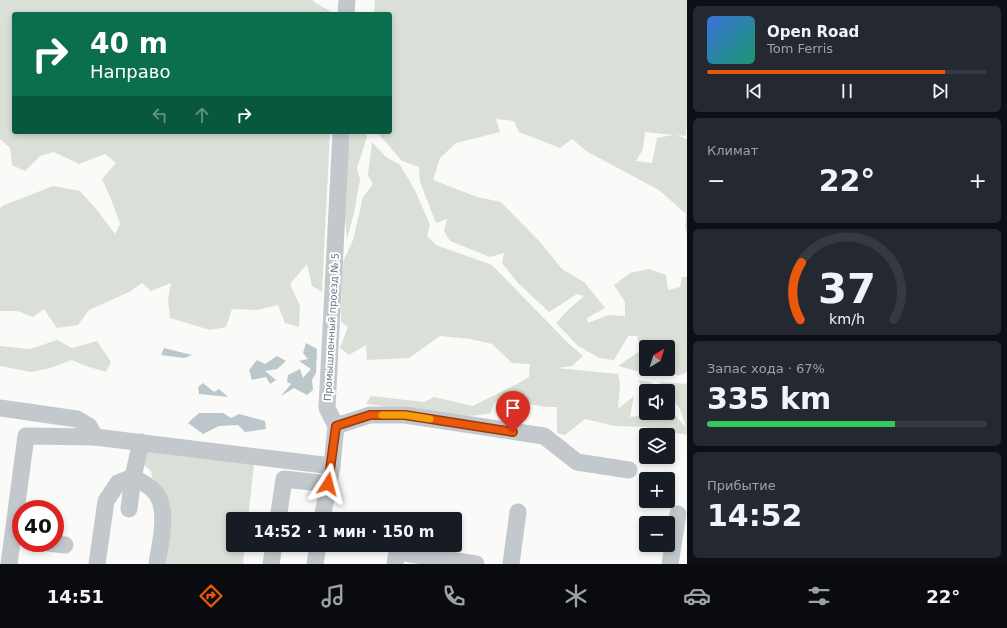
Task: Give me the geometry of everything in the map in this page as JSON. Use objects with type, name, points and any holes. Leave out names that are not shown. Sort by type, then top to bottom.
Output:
[{"type":"street","points":[[346,12],[347,0]]},
{"type":"street","name":"Промышленный проезд № 5","points":[[336,426],[327,408],[341,134]]},
{"type":"street","points":[[0,408],[77,418],[89,426],[95,437]]},
{"type":"street","points":[[323,512],[332,466],[336,426],[370,415],[405,415],[544,436],[577,462],[629,470]]},
{"type":"street","points":[[9,564],[11,538],[26,436],[95,437],[332,466]]},
{"type":"street","points":[[129,509],[133,477],[141,442]]},
{"type":"street","points":[[97,564],[106,502],[118,483],[133,477]]},
{"type":"street","points":[[133,477],[154,490],[161,500],[164,514],[157,564]]},
{"type":"street","points":[[279,512],[284,479],[328,484]]},
{"type":"street","points":[[511,564],[518,512]]},
{"type":"street","points":[[670,564],[678,514]]},
{"type":"street","points":[[271,564],[273,552]]},
{"type":"street","points":[[315,564],[317,552]]},
{"type":"street","points":[[395,564],[396,552],[476,564]]},
{"type":"shaded area","points":[[0,0],[313,0],[332,12],[12,12],[12,134],[330,134],[322,292],[312,286],[307,264],[290,284],[300,306],[299,327],[285,323],[278,305],[257,310],[232,309],[226,327],[210,330],[170,318],[168,300],[171,283],[151,291],[142,283],[129,292],[89,310],[78,325],[57,328],[44,309],[33,317],[17,311],[0,311],[0,209],[2,206],[53,186],[80,191],[115,234],[120,224],[102,179],[116,163],[105,154],[79,164],[54,152],[40,156],[25,171],[12,165],[10,148],[0,139]]},
{"type":"shaded area","points":[[375,0],[687,0],[686,136],[677,135],[687,139],[687,235],[685,227],[686,214],[659,190],[586,151],[572,139],[560,148],[519,132],[514,121],[496,119],[500,132],[456,143],[440,158],[433,180],[477,197],[501,202],[540,242],[562,269],[584,282],[605,308],[587,318],[588,323],[608,315],[625,316],[625,302],[614,285],[630,273],[649,269],[666,275],[668,290],[680,287],[682,277],[687,277],[687,372],[678,376],[675,374],[675,340],[639,340],[639,346],[637,336],[628,336],[614,360],[599,358],[577,345],[556,323],[584,296],[577,294],[549,312],[518,283],[502,263],[504,253],[490,257],[450,241],[444,231],[447,219],[436,223],[420,182],[419,167],[402,161],[379,134],[392,134],[392,12],[374,12]],"holes":[[[645,132],[673,135],[657,138],[652,163],[636,161],[643,149]]]},
{"type":"shaded area","points":[[350,134],[366,134],[367,137],[357,168],[360,179],[354,213],[347,239],[343,199]]},
{"type":"shaded area","points":[[372,142],[386,157],[400,165],[415,190],[430,225],[427,236],[436,245],[492,265],[569,344],[583,356],[572,366],[557,368],[618,374],[620,383],[618,409],[634,396],[630,417],[639,416],[639,420],[675,420],[675,415],[686,427],[680,409],[675,402],[675,384],[661,384],[660,382],[687,384],[687,435],[675,433],[675,428],[615,426],[585,419],[565,435],[557,433],[557,407],[546,407],[500,399],[494,403],[491,413],[469,416],[441,415],[366,404],[371,396],[424,402],[434,397],[473,406],[529,377],[530,364],[512,363],[492,344],[470,339],[440,336],[409,358],[367,360],[366,345],[349,355],[340,348],[348,327],[341,322],[342,264],[353,240],[363,197],[373,184],[368,175]]},
{"type":"shaded area","points":[[57,340],[72,348],[97,341],[111,362],[106,372],[72,360],[50,368],[31,372],[0,366],[0,346],[30,349]]},
{"type":"shaded area","points":[[306,343],[317,349],[316,373],[312,380],[313,390],[307,395],[294,388],[281,396],[291,384],[287,382],[288,375],[300,369],[303,378],[311,369],[299,361],[308,359],[303,353]]},
{"type":"shaded area","points":[[164,348],[192,355],[184,358],[161,355]]},
{"type":"shaded area","points":[[639,352],[639,372],[618,366]]},
{"type":"shaded area","points":[[277,356],[286,361],[277,369],[265,371],[276,380],[270,384],[266,377],[252,380],[249,370],[257,360],[265,364]]},
{"type":"shaded area","points":[[638,380],[651,382],[653,384],[640,384]]},
{"type":"shaded area","points":[[203,383],[214,392],[219,389],[228,397],[199,394],[198,387]]},
{"type":"shaded area","points":[[199,413],[223,413],[231,418],[239,414],[265,421],[266,429],[245,432],[238,425],[219,426],[203,434],[188,423]]},
{"type":"shaded area","points":[[145,450],[254,464],[249,512],[226,512],[226,552],[244,552],[243,564],[163,564],[151,471],[141,462]]},
{"type":"slow traffic","points":[[382,415],[405,415],[430,419]]},
{"type":"route","points":[[328,484],[332,466],[336,426],[370,415],[405,415],[513,432]]}]
